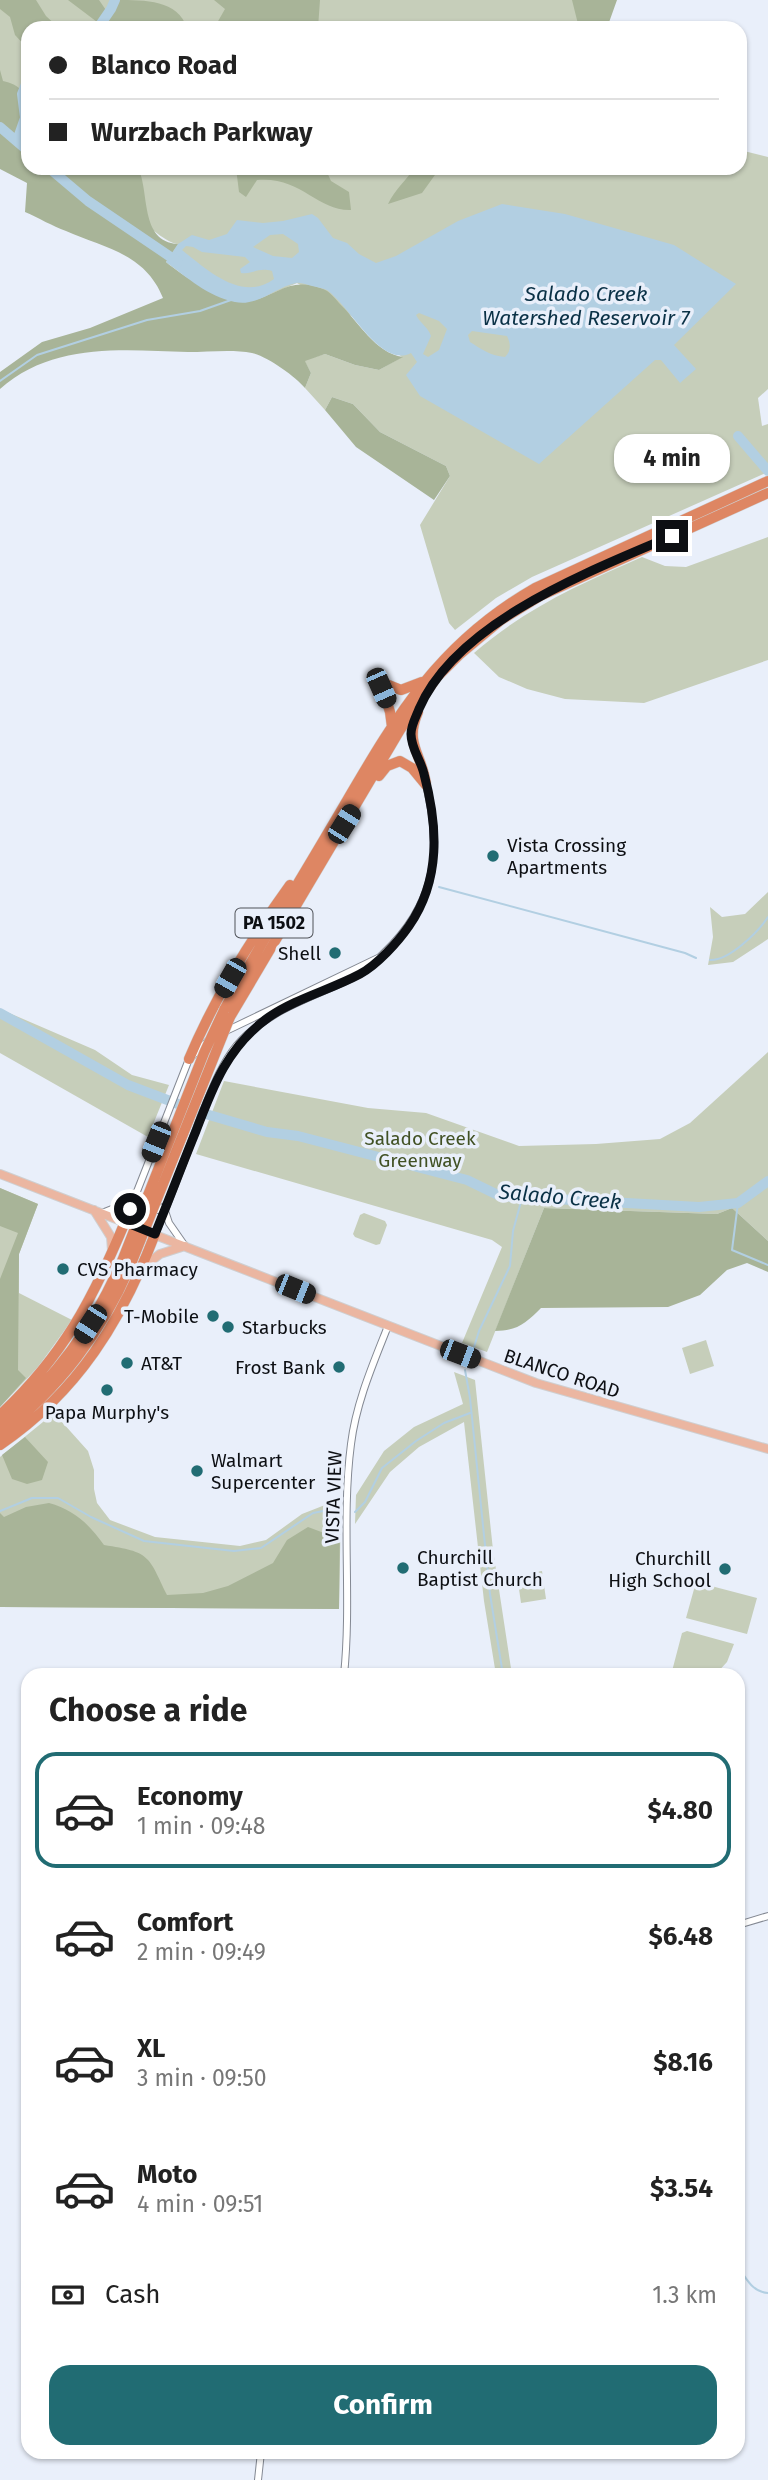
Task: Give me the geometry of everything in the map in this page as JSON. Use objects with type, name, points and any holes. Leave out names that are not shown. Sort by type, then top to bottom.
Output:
[{"type":"highway","name":"PA 1502","points":[[0,1424],[63,1364],[127,1262],[227,1014],[326,836],[392,727],[424,687],[437,677],[464,644],[502,608],[534,588],[768,481]]},
{"type":"highway","name":"PA 1502","points":[[464,644],[540,596],[768,493]]},
{"type":"highway","points":[[392,727],[378,674],[386,684],[401,690],[424,687],[411,733],[412,747],[424,773],[426,785]]},
{"type":"highway","name":"PA 1502","points":[[227,1014],[424,687]]},
{"type":"highway","points":[[319,864],[338,841],[387,766],[396,762],[406,763],[426,785]]},
{"type":"highway","points":[[187,1064],[211,1012],[239,962],[284,893],[326,836]]},
{"type":"highway","points":[[0,1415],[54,1357],[71,1332],[89,1303],[125,1222]]},
{"type":"highway","points":[[0,1445],[29,1423],[78,1374],[112,1328],[155,1234]]},
{"type":"highway","points":[[112,1252],[125,1245],[132,1245],[142,1254],[143,1265]]},
{"type":"highway","name":"PA 1502","points":[[0,1434],[31,1409],[69,1369],[102,1323],[120,1292],[127,1262]]},
{"type":"main road","name":"BLANCO ROAD","points":[[0,1174],[536,1383],[768,1449]]},
{"type":"main road","points":[[98,1212],[110,1237],[112,1252]]},
{"type":"main road","points":[[143,1265],[160,1254],[185,1246]]},
{"type":"street","points":[[155,1234],[215,1083],[238,1044],[267,1018],[282,1009],[361,974],[375,964],[410,924],[423,901],[435,858],[435,829],[426,785]]},
{"type":"street","points":[[125,1222],[187,1064],[205,1041],[380,957]]},
{"type":"street","points":[[136,1192],[141,1203],[155,1210],[166,1207]]},
{"type":"street","points":[[98,1212],[122,1205],[136,1192]]},
{"type":"street","points":[[166,1207],[169,1223],[185,1246]]},
{"type":"street","name":"VISTA VIEW","points":[[344,1668],[348,1573],[347,1503],[351,1442],[361,1397],[388,1326]]},
{"type":"street","points":[[745,1923],[768,1916]]},
{"type":"street","points":[[258,2480],[260,2459]]},
{"type":"green space","points":[[0,0],[585,0],[592,21],[21,21],[21,106],[0,89]]},
{"type":"green space","points":[[0,0],[36,0],[51,21],[21,21],[21,41],[15,35],[10,17],[0,9]]},
{"type":"green space","points":[[68,0],[99,0],[110,16],[117,0],[149,1],[168,7],[184,21],[96,21]]},
{"type":"green space","points":[[214,0],[320,0],[318,21],[218,21],[225,9]]},
{"type":"green space","points":[[572,0],[617,0],[610,21],[577,21]]},
{"type":"green space","points":[[0,70],[3,81],[21,90],[21,175],[141,175],[151,225],[157,235],[178,244],[166,262],[181,273],[213,293],[241,302],[252,301],[289,286],[310,285],[323,289],[334,297],[384,350],[403,357],[379,370],[325,354],[305,361],[311,373],[305,388],[281,368],[252,353],[113,350],[65,356],[42,363],[0,389],[0,372],[42,342],[90,328],[163,298],[146,271],[122,254],[25,212],[27,183],[0,169]]},
{"type":"green space","points":[[747,152],[768,157],[768,389],[758,398],[762,426],[768,424],[768,472],[532,577],[496,598],[455,630],[449,623],[420,525],[450,476],[446,466],[380,432],[353,404],[332,397],[325,410],[305,388],[311,373],[304,360],[325,354],[379,370],[402,357],[355,318],[297,283],[254,301],[210,294],[166,262],[177,244],[157,233],[96,175],[747,175]]},
{"type":"green space","points":[[237,175],[328,175],[331,181],[349,192],[351,210],[328,205],[297,188],[272,180],[257,180],[246,197],[239,192]]},
{"type":"green space","points":[[409,175],[435,175],[422,193],[388,204]]},
{"type":"green space","points":[[332,397],[353,404],[380,432],[446,466],[450,476],[434,500],[356,447],[325,410]]},
{"type":"green space","points":[[768,537],[768,660],[644,703],[565,699],[527,689],[499,677],[474,653],[534,610],[575,587],[642,557],[665,566],[686,567]]},
{"type":"green space","points":[[768,892],[768,939],[733,962],[708,965],[713,937],[710,907],[722,917],[745,914]]},
{"type":"green space","points":[[0,1009],[95,1050],[132,1075],[169,1085],[148,1137],[0,1053]]},
{"type":"green space","name":"Salado Creek Greenway","points":[[768,1052],[768,1241],[732,1208],[717,1214],[544,1208],[487,1352],[462,1343],[502,1247],[492,1240],[196,1154],[224,1081],[368,1108],[426,1113],[519,1146],[596,1144],[660,1139],[690,1123]]},
{"type":"green space","points":[[0,1188],[38,1204],[19,1254],[19,1293],[72,1320],[38,1367],[0,1407]]},
{"type":"green space","points":[[0,1188],[38,1204],[19,1254],[18,1370],[26,1378],[0,1407],[0,1279],[18,1233],[0,1226]]},
{"type":"green space","points":[[544,1208],[717,1214],[732,1208],[768,1241],[768,1272],[747,1263],[727,1270],[700,1295],[668,1307],[541,1308],[521,1325],[509,1330],[495,1331]]},
{"type":"green space","points":[[364,1213],[385,1221],[387,1225],[380,1244],[376,1245],[353,1234],[360,1215]]},
{"type":"green space","points":[[706,1340],[714,1366],[690,1374],[682,1348]]},
{"type":"green space","points":[[454,1372],[475,1380],[493,1550],[511,1668],[495,1668],[484,1601],[464,1422],[419,1447],[390,1472],[355,1524],[356,1495],[384,1451],[414,1427],[463,1404]]},
{"type":"green space","points":[[54,1413],[88,1451],[94,1470],[97,1503],[110,1520],[155,1537],[240,1546],[266,1540],[302,1514],[325,1505],[341,1504],[339,1609],[0,1607],[0,1457]]},
{"type":"green space","points":[[25,1437],[48,1462],[42,1480],[27,1484],[12,1479],[2,1455]]},
{"type":"green space","points":[[49,1503],[80,1519],[104,1545],[131,1550],[146,1558],[156,1571],[167,1595],[203,1593],[228,1586],[273,1563],[287,1540],[308,1527],[324,1533],[340,1523],[339,1609],[0,1607],[0,1513],[4,1517],[26,1507]]},
{"type":"green space","points":[[542,1571],[546,1599],[521,1603],[517,1575]]},
{"type":"green space","points":[[696,1582],[757,1598],[747,1634],[686,1618]]},
{"type":"green space","points":[[687,1631],[734,1644],[727,1662],[721,1668],[673,1668],[682,1633]]},
{"type":"water","name":"Salado Creek Watershed Reservoir 7","points":[[502,204],[565,214],[674,245],[736,284],[674,345],[696,369],[680,383],[661,360],[655,360],[539,464],[420,396],[406,375],[417,362],[411,353],[400,356],[377,344],[327,290],[296,283],[251,302],[235,302],[207,291],[166,262],[178,244],[192,235],[209,240],[227,234],[237,220],[263,223],[312,214],[333,238],[347,243],[359,254],[376,263],[396,256],[458,221]],"holes":[[[283,234],[298,244],[299,252],[292,258],[273,256],[253,247],[270,235]],[[186,246],[202,252],[245,257],[250,262],[240,269],[241,273],[267,270],[272,271],[274,279],[262,285],[237,285],[213,274],[182,250]],[[419,313],[439,321],[447,329],[439,350],[428,357],[423,354],[431,336],[416,315]],[[472,331],[507,336],[510,345],[508,352],[505,357],[491,354],[470,342],[468,335]]]},
{"type":"waterway","points":[[103,21],[115,0]]},
{"type":"waterway","points":[[0,127],[21,145]]},
{"type":"waterway","points":[[17,141],[21,130]]},
{"type":"waterway","points":[[57,175],[88,201],[178,262]]},
{"type":"waterway","points":[[0,381],[37,355],[147,320],[200,311],[231,300]]},
{"type":"waterway","points":[[738,436],[768,471]]},
{"type":"waterway","points":[[439,887],[696,958]]},
{"type":"waterway","points":[[710,960],[734,951],[768,917]]},
{"type":"waterway","name":"Salado Creek","points":[[0,1013],[128,1085],[199,1112],[267,1132],[298,1136],[467,1180],[500,1196],[699,1207],[738,1203],[768,1181]]},
{"type":"waterway","points":[[474,1347],[510,1266],[513,1231],[522,1198]]},
{"type":"waterway","points":[[738,1203],[732,1250],[768,1265]]},
{"type":"waterway","points":[[465,1370],[490,1594],[502,1668]]},
{"type":"waterway","points":[[355,1512],[365,1502],[382,1468],[444,1423],[470,1413]]},
{"type":"waterway","points":[[0,1511],[32,1498],[58,1498],[91,1517],[144,1541],[234,1551],[261,1548],[313,1513],[328,1510],[341,1512]]},
{"type":"waterway","points":[[745,2277],[754,2287],[768,2293]]},
{"type":"place","name":"Vista Crossing Apartments","points":[[493,856]]},
{"type":"place","name":"Shell","points":[[335,953]]},
{"type":"place","name":"CVS Pharmacy","points":[[63,1269]]},
{"type":"place","name":"T-Mobile","points":[[213,1316]]},
{"type":"place","name":"Starbucks","points":[[228,1327]]},
{"type":"place","name":"AT&T","points":[[127,1363]]},
{"type":"place","name":"Frost Bank","points":[[339,1367]]},
{"type":"place","name":"Papa Murphy's","points":[[107,1390]]},
{"type":"place","name":"Walmart Supercenter","points":[[197,1471]]},
{"type":"place","name":"Churchill Baptist Church","points":[[403,1568]]},
{"type":"place","name":"Churchill High School","points":[[725,1569]]},
{"type":"route","points":[[130,1209],[125,1222],[155,1234],[215,1083],[238,1044],[267,1018],[282,1009],[361,974],[375,964],[402,936],[417,912],[427,889],[435,858],[435,829],[424,773],[412,747],[411,733],[426,692],[437,677],[482,635],[519,608],[672,536]]}]
